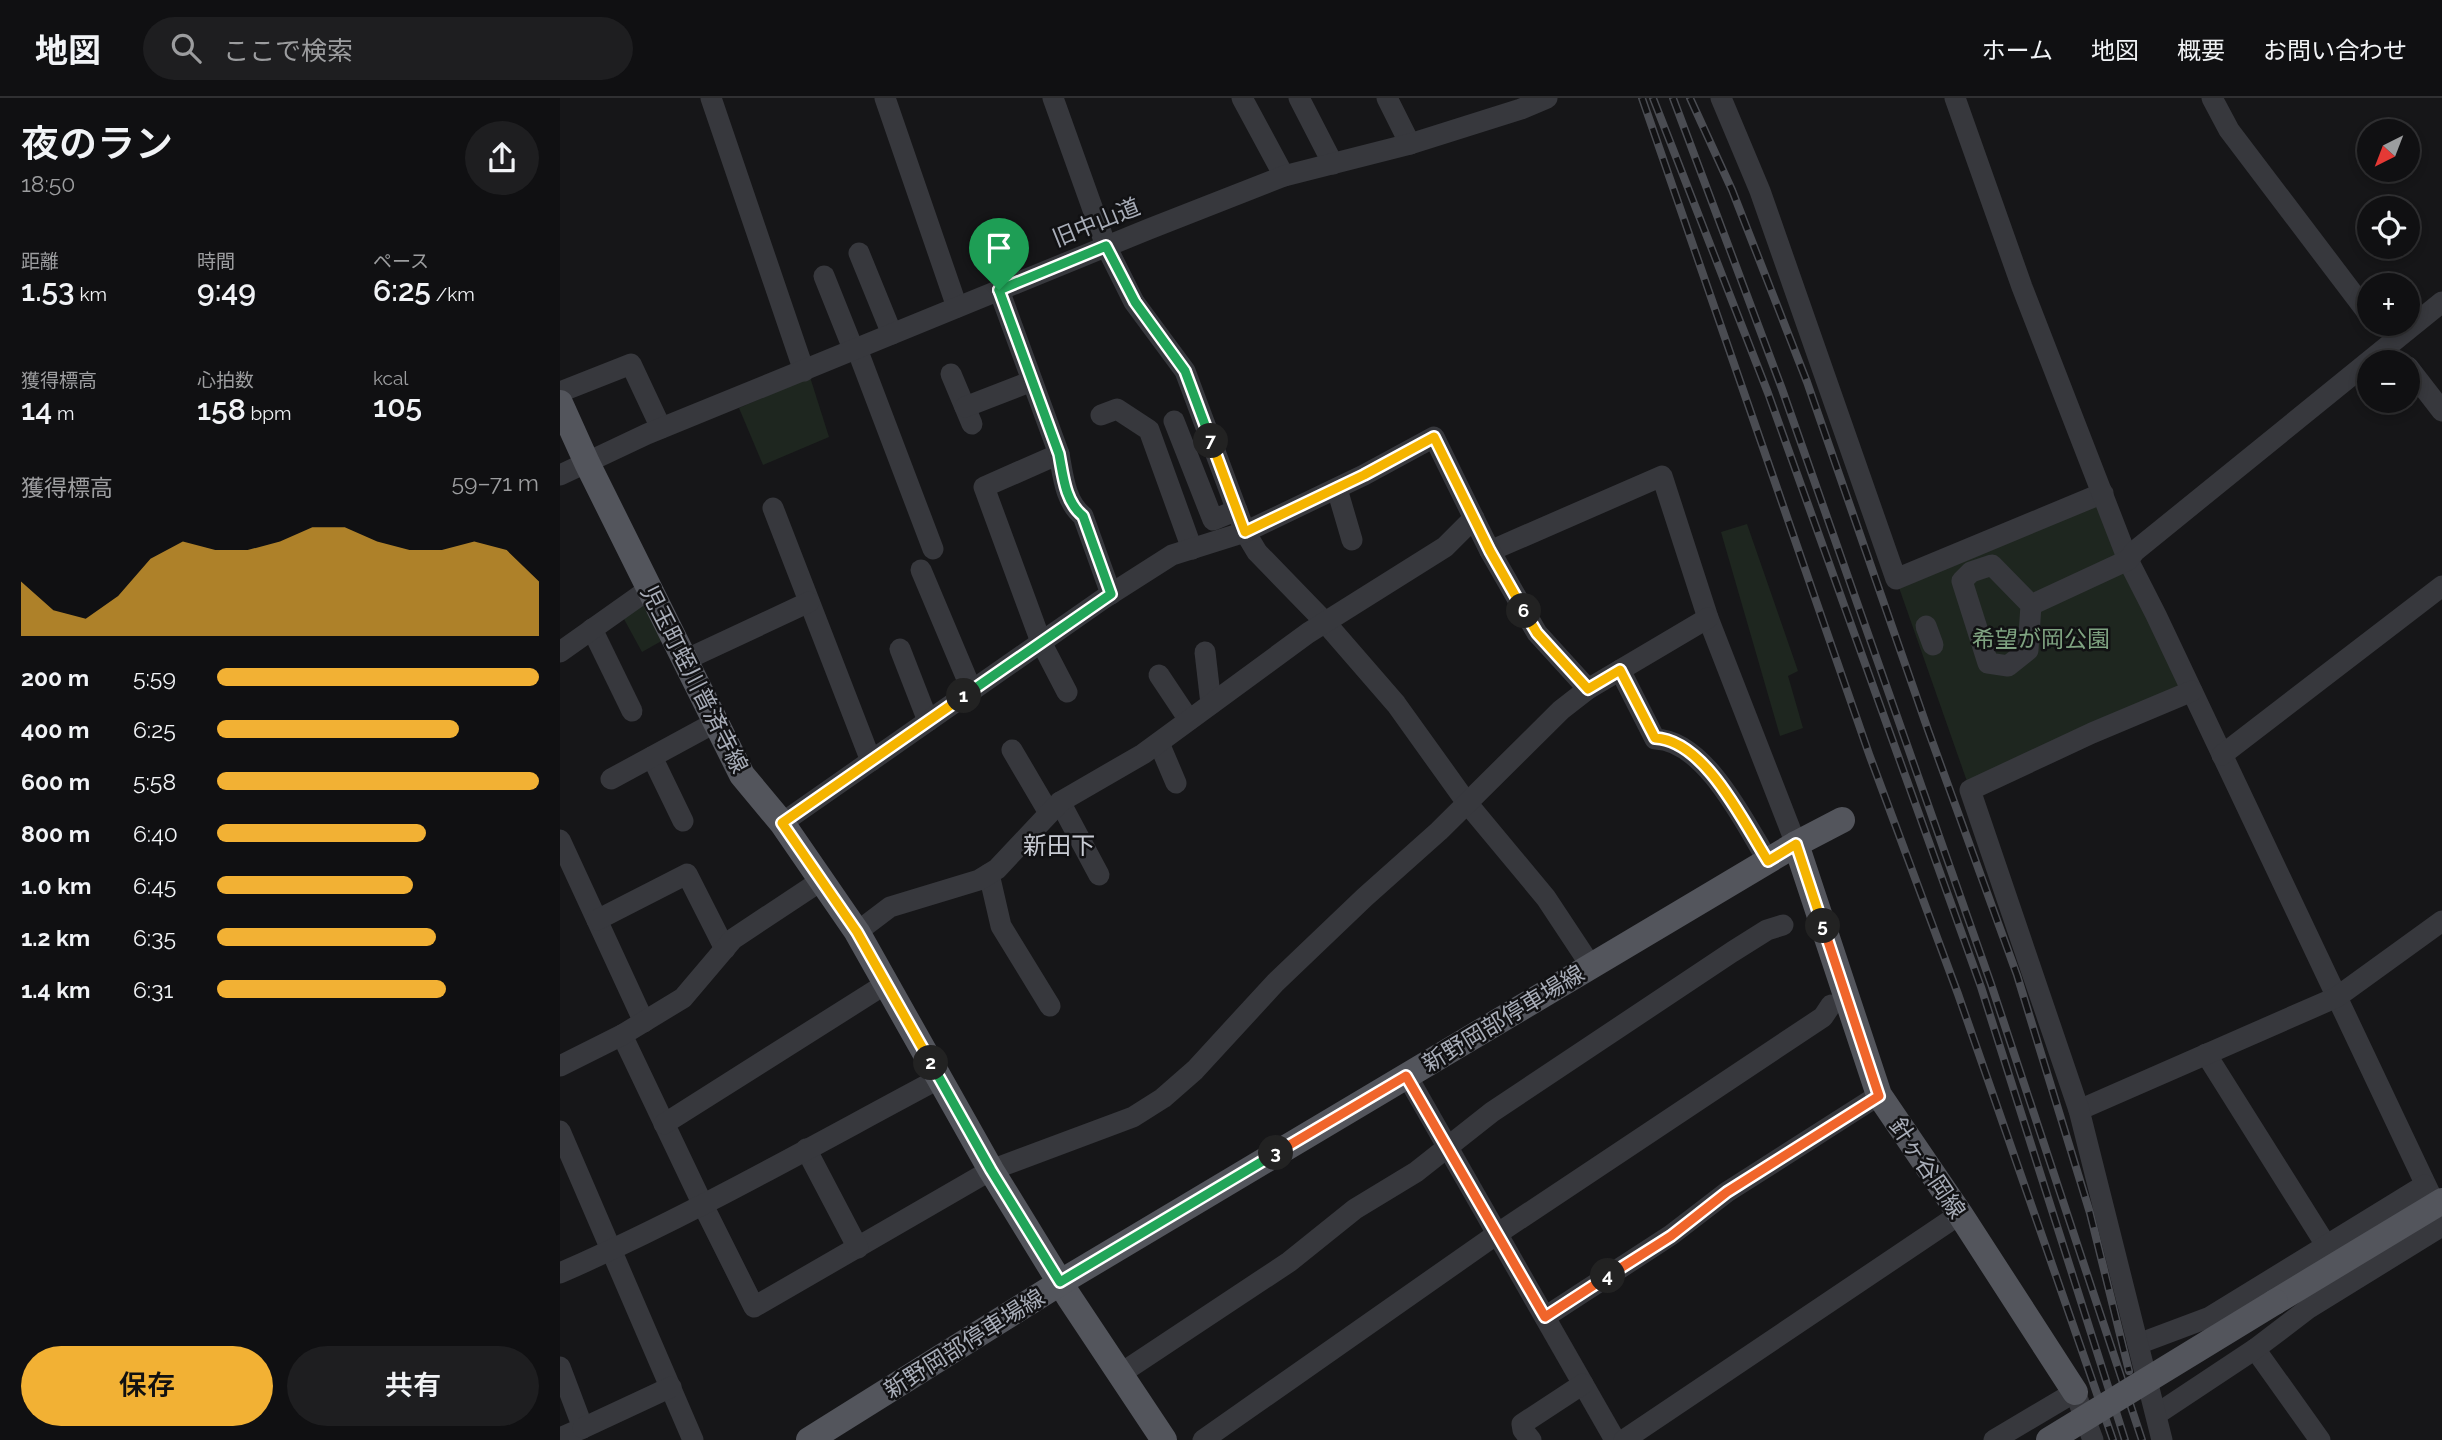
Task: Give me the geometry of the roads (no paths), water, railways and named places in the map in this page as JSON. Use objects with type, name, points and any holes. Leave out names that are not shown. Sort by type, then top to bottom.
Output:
[{"type":"main road","name":"児玉町蛭川普済寺線","points":[[560,403],[587,463],[742,775],[782,823],[857,932],[991,1170],[1158,1438]]},
{"type":"main road","name":"新野岡部停車場線","points":[[809,1440],[1060,1282],[1796,844],[1842,820]]},
{"type":"main road","name":"針ヶ谷岡線","points":[[1796,844],[1879,1096],[1960,1214],[2075,1392]]},
{"type":"main road","points":[[2049,1440],[2437,1207]]},
{"type":"street","points":[[711,98],[804,371]]},
{"type":"street","points":[[885,98],[957,307]]},
{"type":"street","points":[[1053,98],[1106,246],[1135,302],[1185,371],[1245,532],[1257,552],[1324,621],[1396,704],[1467,803],[1546,898],[1591,966]]},
{"type":"street","points":[[1242,98],[1284,176]]},
{"type":"street","points":[[1387,98],[1410,144]]},
{"type":"street","name":"旧中山道","points":[[560,475],[661,428],[1284,176],[1410,144],[1521,109],[1546,98]]},
{"type":"street","points":[[1721,98],[1760,191],[1896,579],[2103,494]]},
{"type":"street","points":[[1955,98],[2022,288],[2128,560],[2437,1207]]},
{"type":"street","points":[[2212,98],[2229,130],[2357,299]]},
{"type":"street","points":[[1307,101],[1333,164]]},
{"type":"street","points":[[859,253],[892,334]]},
{"type":"street","points":[[824,276],[933,549]]},
{"type":"street","points":[[999,290],[1059,454],[1063,478],[1073,508],[1083,516],[1111,594]]},
{"type":"street","points":[[2031,605],[2128,560],[2135,551],[2442,302]]},
{"type":"street","points":[[2385,336],[2396,350]]},
{"type":"street","points":[[560,392],[631,365],[661,428]]},
{"type":"street","points":[[951,374],[969,415],[1032,381]]},
{"type":"street","points":[[2420,383],[2442,411]]},
{"type":"street","points":[[1101,415],[1117,409],[1149,430],[1192,549]]},
{"type":"street","points":[[1174,421],[1213,520],[1237,510]]},
{"type":"street","points":[[782,823],[1041,642],[1171,555],[1245,532],[1336,489],[1434,437],[1490,551],[1537,633],[1588,689]]},
{"type":"street","points":[[1059,454],[984,487],[1041,642],[1067,692]]},
{"type":"street","points":[[1490,551],[1661,476],[1708,618],[1796,844]]},
{"type":"street","points":[[1336,489],[1352,540]]},
{"type":"street","points":[[772,508],[871,761]]},
{"type":"street","points":[[857,932],[890,907],[979,880],[997,869],[1054,808],[1159,743],[1324,621],[1445,547],[1474,518]]},
{"type":"street","points":[[1992,565],[2031,605],[2028,650],[2008,666],[1989,663],[1962,581],[1971,572],[1992,565]]},
{"type":"street","points":[[921,570],[972,691]]},
{"type":"street","points":[[2222,755],[2442,586]]},
{"type":"street","points":[[560,652],[649,589]]},
{"type":"street","points":[[685,660],[809,602]]},
{"type":"street","points":[[622,1035],[754,1307],[991,1170],[1133,1117],[1163,1098],[1195,1070],[1275,983],[1467,803],[1561,710],[1588,689],[1708,618]]},
{"type":"street","points":[[592,629],[632,711]]},
{"type":"street","points":[[900,649],[928,721]]},
{"type":"street","points":[[1205,652],[1211,704]]},
{"type":"street","points":[[1620,670],[1655,738],[1668,739],[1706,769],[1726,792],[1768,861]]},
{"type":"street","points":[[1159,675],[1189,720]]},
{"type":"street","points":[[2162,1440],[2079,1110],[1970,790],[2092,733],[2192,691]]},
{"type":"street","points":[[611,779],[716,722]]},
{"type":"street","points":[[1159,743],[1176,783]]},
{"type":"street","points":[[1012,750],[1099,875]]},
{"type":"street","points":[[652,757],[683,821]]},
{"type":"street","points":[[560,840],[644,1022]]},
{"type":"street","points":[[597,920],[687,874],[725,949]]},
{"type":"street","points":[[989,874],[1002,926],[1050,1006]]},
{"type":"street","points":[[560,1066],[622,1035],[683,998],[733,939],[822,880]]},
{"type":"street","points":[[2079,1110],[2337,997],[2442,921]]},
{"type":"street","points":[[1120,1374],[1289,1262],[1355,1209],[1416,1172],[1492,1112],[1732,952],[1767,930],[1783,925]]},
{"type":"street","points":[[664,1124],[887,983]]},
{"type":"street","points":[[1203,1440],[1497,1234],[1823,1017],[1831,1005]]},
{"type":"street","points":[[2206,1054],[2326,1245]]},
{"type":"street","points":[[1406,1076],[1615,1440]]},
{"type":"street","points":[[560,1273],[703,1205],[940,1078]]},
{"type":"street","points":[[1545,1317],[1671,1236],[1727,1192],[1879,1096]]},
{"type":"street","points":[[560,1131],[693,1440]]},
{"type":"street","points":[[806,1149],[858,1248]]},
{"type":"street","points":[[2138,1344],[2210,1317],[2326,1245],[2437,1207]]},
{"type":"street","points":[[2157,1414],[2255,1349],[2437,1207]]},
{"type":"street","points":[[1625,1440],[1960,1214]]},
{"type":"street","points":[[2255,1349],[2320,1440]]},
{"type":"street","points":[[560,1367],[583,1428]]},
{"type":"street","points":[[1531,1440],[1522,1424],[1583,1384]]},
{"type":"street","points":[[560,1437],[671,1387]]},
{"type":"street","points":[[1994,1440],[2075,1392],[2093,1440]]},
{"type":"railway","points":[[1642,98],[1869,754],[1958,994],[2113,1440]]},
{"type":"railway","points":[[1653,98],[1768,393],[1981,987],[2125,1440]]},
{"type":"railway","points":[[1673,98],[1782,389],[1991,984],[2142,1440]]},
{"type":"railway","points":[[1690,98],[1732,190],[1807,382],[1928,730],[2017,975],[2090,1213],[2129,1371]]},
{"type":"district","name":"新田下","points":[[1059,845]]},
{"type":"park label","name":"希望が岡公園","points":[[2041,638]]}]
